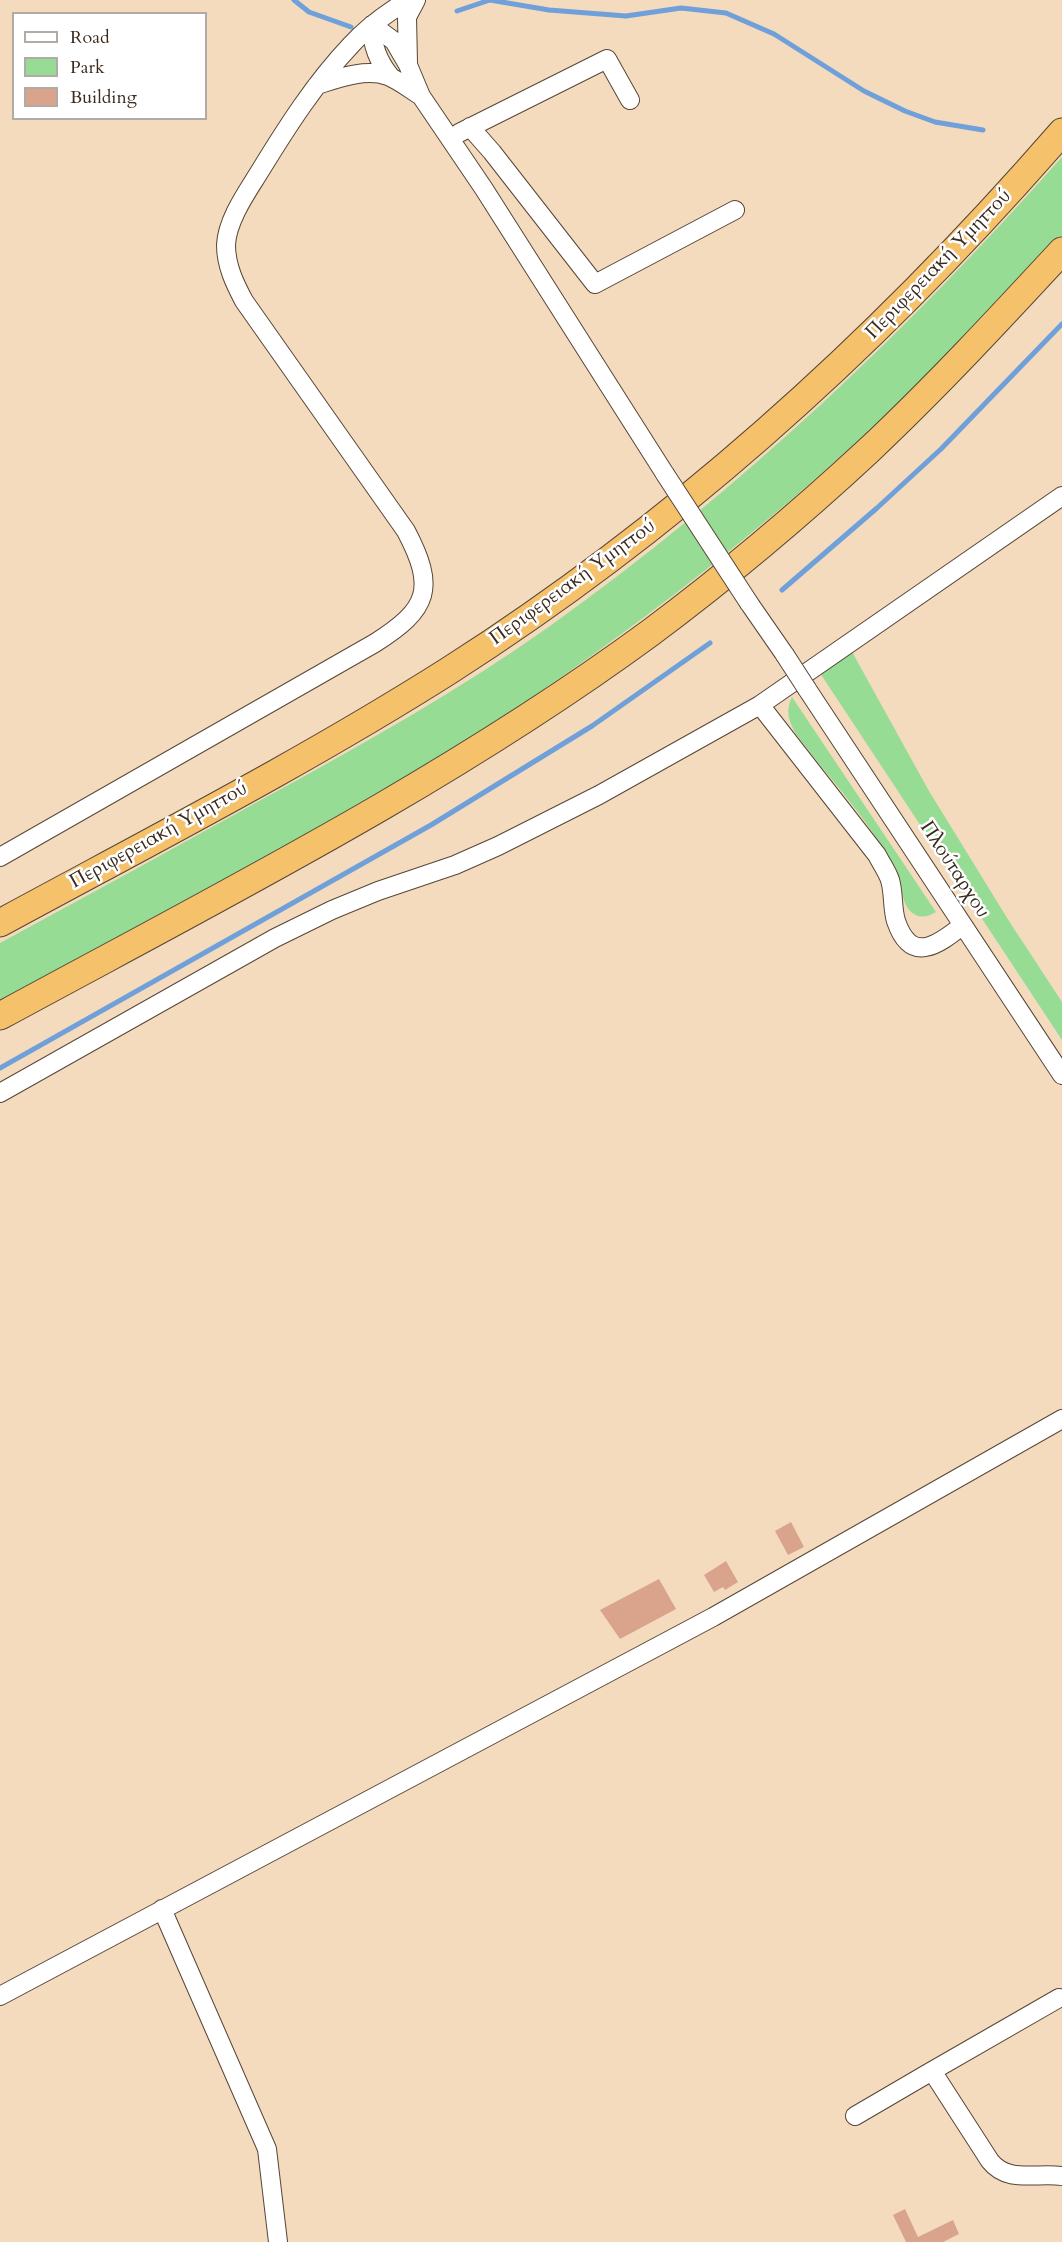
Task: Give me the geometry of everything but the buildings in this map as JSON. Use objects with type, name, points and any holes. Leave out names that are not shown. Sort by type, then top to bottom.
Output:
[{"type":"highway","name":"Περιφερειακή Υμηττού","points":[[0,923],[310,754],[381,712],[521,622],[588,574],[719,472],[844,362],[961,245],[1062,132]]},
{"type":"highway","points":[[0,1016],[277,866],[381,806],[508,730],[642,638],[768,538],[868,451],[940,380],[1062,251]]},
{"type":"street","points":[[0,857],[375,643],[396,630],[419,606],[424,577],[419,557],[406,531],[244,301],[234,283],[228,263],[226,244],[232,221],[248,190],[290,122],[317,85],[351,44],[383,15],[408,0]]},
{"type":"street","points":[[408,65],[407,17],[416,0]]},
{"type":"street","points":[[372,25],[376,50],[383,68],[391,77]]},
{"type":"street","name":"Πλούταρχου","points":[[372,25],[394,41],[422,96],[665,474],[1062,1075]]},
{"type":"street","points":[[450,138],[607,59],[630,100]]},
{"type":"street","points":[[317,85],[349,75],[380,74],[391,77],[422,96]]},
{"type":"street","points":[[470,128],[492,152],[595,284],[735,210]]},
{"type":"street","points":[[0,1092],[275,938],[332,910],[378,891],[455,865],[498,846],[599,795],[760,705],[1062,496]]},
{"type":"street","points":[[760,705],[877,855],[890,880],[896,921],[908,943],[917,948],[939,944],[963,925]]},
{"type":"street","points":[[0,1996],[713,1617],[1062,1419]]},
{"type":"street","points":[[162,1909],[267,2149],[278,2242]]},
{"type":"street","points":[[855,2116],[1059,1998]]},
{"type":"street","points":[[932,2071],[990,2161],[999,2171],[1012,2175],[1062,2176]]},
{"type":"green space","points":[[1062,157],[1062,236],[929,374],[859,440],[713,564],[560,678],[422,769],[243,871],[0,1000],[0,943],[412,715],[550,626],[620,574],[755,464],[819,406],[943,285]]},
{"type":"green space","points":[[851,650],[929,791],[1062,1002],[1062,1040],[820,673]]},
{"type":"green space","points":[[792,697],[936,912],[923,917],[909,910],[897,872],[880,843],[791,725],[789,707]]},
{"type":"waterway","points":[[294,0],[309,12],[351,27]]},
{"type":"waterway","points":[[457,11],[490,0],[549,10],[626,16],[681,8],[726,13],[774,34],[864,91],[905,111],[935,122],[983,130]]},
{"type":"waterway","points":[[782,590],[941,449],[1062,324]]},
{"type":"waterway","points":[[0,1068],[431,825],[592,726],[710,643]]}]
